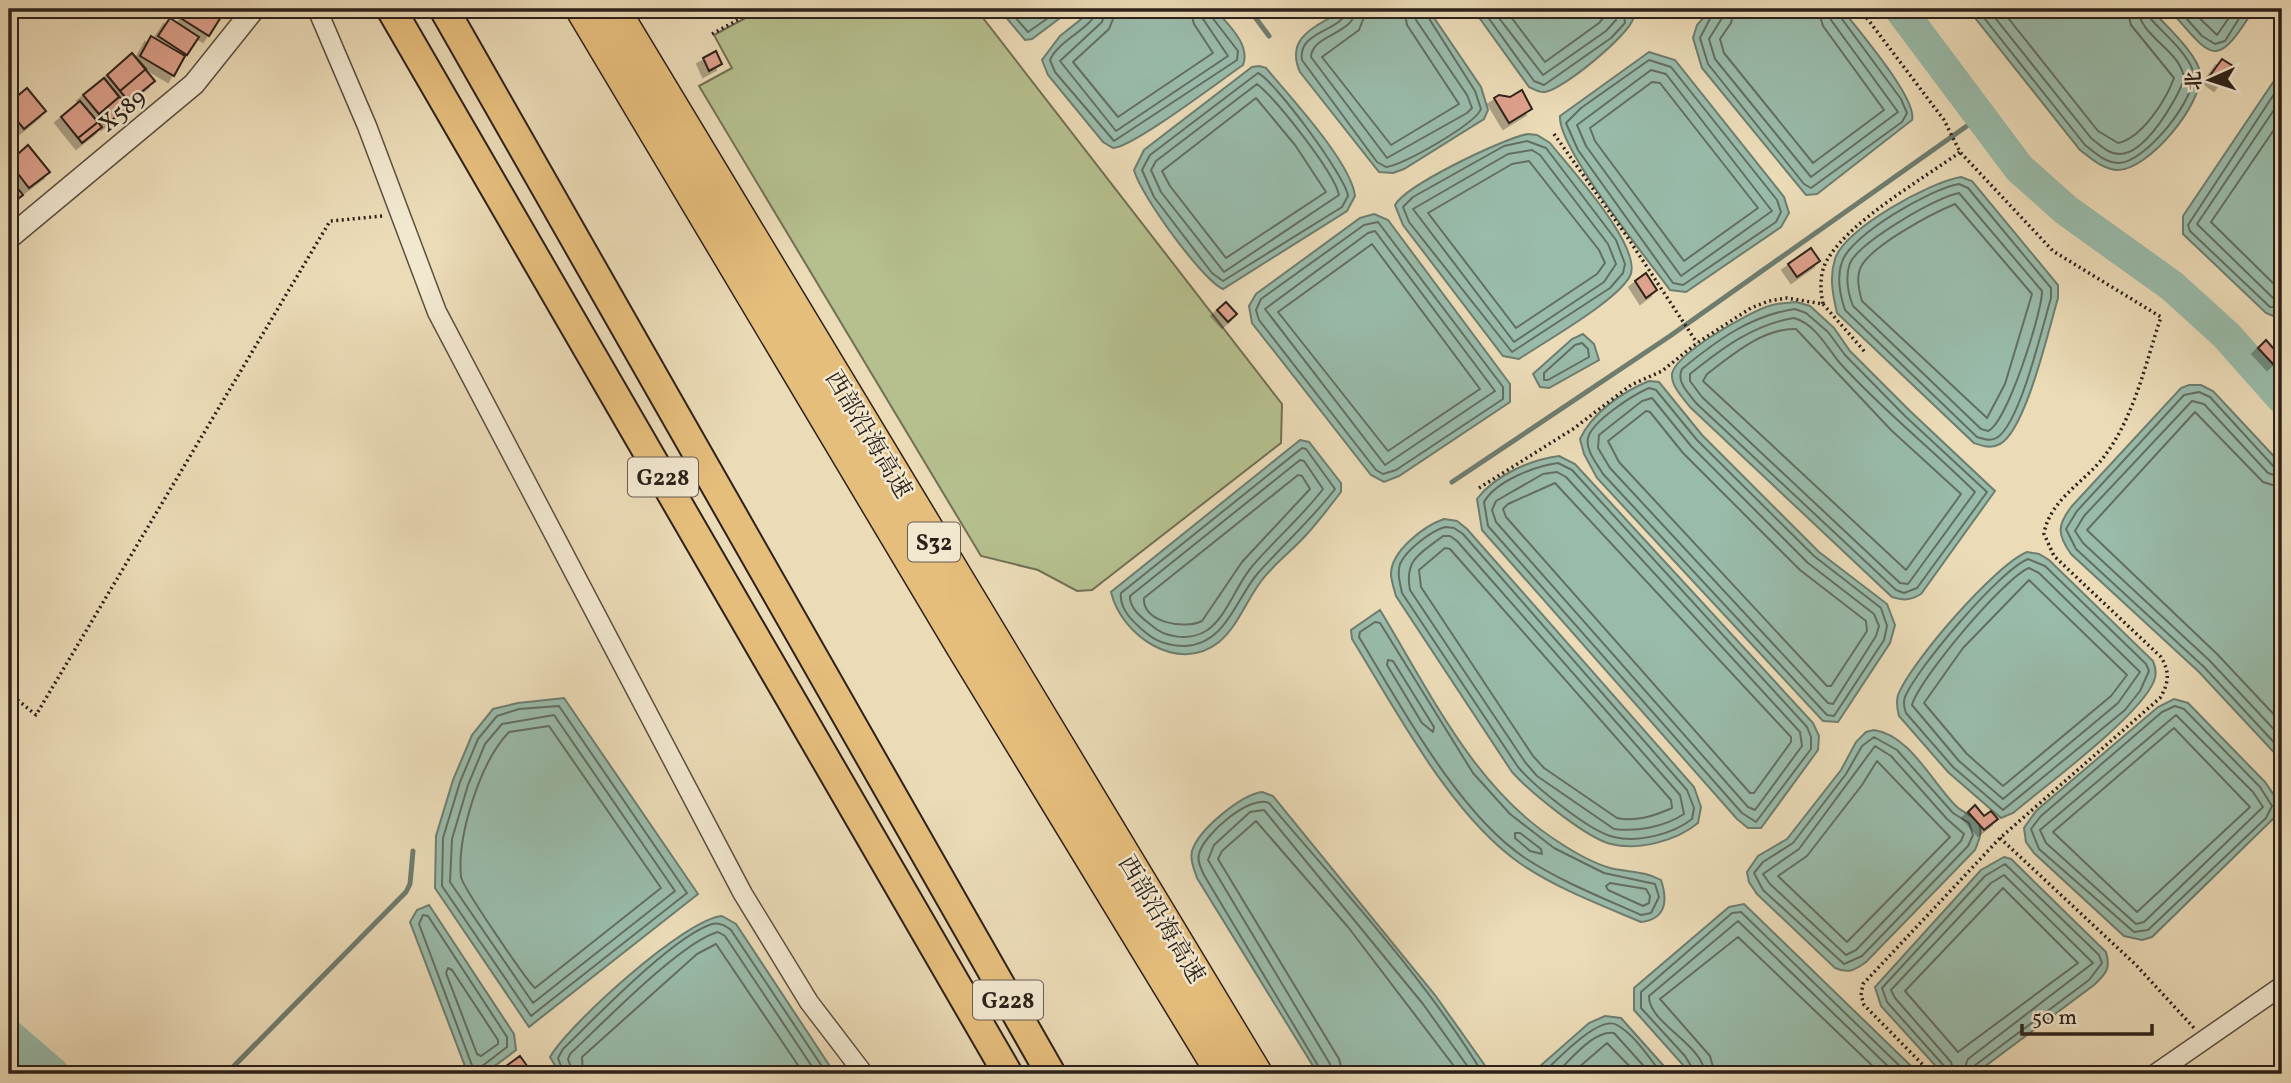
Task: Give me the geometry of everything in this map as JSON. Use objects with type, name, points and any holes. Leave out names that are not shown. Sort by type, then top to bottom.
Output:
[{"type":"highway","name":"G228","points":[[391,9],[1009,1074]]},
{"type":"highway","name":"G228","points":[[444,9],[1051,1074]]},
{"type":"highway","name":"西部沿海高速","points":[[582,9],[1223,1074]]},
{"type":"highway","name":"西部沿海高速","points":[[615,9],[1256,1074]]},
{"type":"street","name":"X589","points":[[9,238],[194,84],[254,9]]},
{"type":"street","points":[[317,9],[367,126],[437,313],[743,894],[809,1002],[864,1074]]},
{"type":"street","points":[[2155,1074],[2282,986]]},
{"type":"path","points":[[712,34],[758,9]]},
{"type":"path","points":[[1860,9],[1944,120],[1960,152],[2053,251],[2161,317],[2127,419],[2103,458],[2052,511],[2044,534],[2054,556],[2161,657],[2167,667],[2165,688],[2160,698],[2000,838],[1863,984],[1861,995],[1864,1005],[1932,1074]]},
{"type":"path","points":[[1554,134],[1626,235],[1697,343]]},
{"type":"path","points":[[1823,304],[1821,281],[1829,256],[1856,228],[1960,152]]},
{"type":"path","points":[[9,692],[36,715],[330,222],[400,214]]},
{"type":"path","points":[[1479,488],[1565,435],[1630,385],[1662,371],[1697,343],[1769,301],[1806,299],[1823,304],[1865,352]]},
{"type":"path","points":[[2000,838],[2136,965],[2205,1040]]},
{"type":"path","points":[[9,1068],[15,1074]]},
{"type":"green space","points":[[762,9],[976,9],[1282,404],[1281,443],[1092,590],[1077,591],[1038,570],[981,556],[699,86],[732,68],[714,35]]},
{"type":"water","points":[[999,9],[1072,9],[1032,39],[1025,40]]},
{"type":"water","points":[[1094,9],[1215,9],[1241,42],[1245,57],[1243,65],[1157,126],[1113,148],[1103,142],[1048,75],[1042,60],[1060,36]]},
{"type":"water","points":[[1345,9],[1428,9],[1481,87],[1488,110],[1484,119],[1404,169],[1393,173],[1379,172],[1300,72],[1296,60],[1296,49],[1306,33]]},
{"type":"water","points":[[1473,9],[1628,9],[1633,19],[1620,37],[1594,61],[1565,82],[1543,92],[1529,87]]},
{"type":"water","points":[[1711,9],[1842,9],[1896,81],[1906,97],[1912,120],[1817,194],[1806,195],[1702,68],[1693,38],[1697,25]]},
{"type":"water","points":[[1968,9],[2151,9],[2180,40],[2198,65],[2199,86],[2184,117],[2158,148],[2130,167],[2117,170],[2106,168],[2080,150]]},
{"type":"water","points":[[2169,9],[2254,9],[2230,42],[2222,49],[2213,51],[2195,39]]},
{"type":"water","points":[[1649,52],[1675,60],[1784,197],[1789,213],[1781,227],[1686,292],[1670,290],[1606,203],[1573,152],[1563,131],[1560,116]]},
{"type":"water","points":[[1252,67],[1266,68],[1331,148],[1351,182],[1355,196],[1347,211],[1223,289],[1187,254],[1147,197],[1134,170],[1144,150]]},
{"type":"water","points":[[2282,69],[2282,312],[2273,316],[2266,313],[2183,234],[2183,216]]},
{"type":"water","points":[[1528,134],[1537,135],[1550,143],[1587,188],[1616,228],[1631,263],[1630,276],[1611,297],[1519,359],[1503,356],[1403,225],[1395,205],[1417,186],[1457,163]]},
{"type":"water","points":[[1961,177],[1972,181],[2058,285],[2058,298],[2043,354],[2019,420],[2010,435],[2000,444],[1993,446],[1974,443],[1837,313],[1833,293],[1832,273],[1835,259],[1854,234],[1910,197]]},
{"type":"water","points":[[1374,214],[1388,220],[1510,384],[1510,402],[1399,476],[1384,482],[1371,475],[1252,323],[1249,306],[1256,294],[1360,218]]},
{"type":"water","points":[[1796,302],[1810,306],[1834,328],[1850,351],[1995,491],[1921,594],[1914,598],[1892,597],[1690,407],[1673,383],[1672,374],[1676,366],[1714,335],[1759,310],[1775,304]]},
{"type":"water","points":[[1583,334],[1594,344],[1599,360],[1549,388],[1540,387],[1533,374],[1572,339]]},
{"type":"water","points":[[1649,381],[1659,382],[1702,435],[1819,552],[1887,604],[1895,625],[1890,643],[1838,722],[1823,721],[1597,478],[1584,454],[1580,439],[1585,429],[1609,404]]},
{"type":"water","points":[[2201,385],[2213,391],[2282,465],[2282,761],[2199,672],[2071,554],[2061,535],[2061,524],[2072,506],[2181,388]]},
{"type":"water","points":[[1300,440],[1309,442],[1341,483],[1341,492],[1307,534],[1262,580],[1226,636],[1219,642],[1203,651],[1186,654],[1153,646],[1126,623],[1111,592]]},
{"type":"water","points":[[1559,456],[1575,464],[1813,723],[1819,736],[1818,750],[1761,828],[1748,828],[1737,819],[1482,530],[1477,499],[1485,490],[1514,470]]},
{"type":"water","points":[[1444,519],[1457,521],[1467,529],[1694,787],[1701,807],[1698,823],[1679,835],[1656,843],[1633,846],[1611,844],[1573,824],[1512,772],[1396,596],[1393,585],[1392,565],[1402,548],[1418,533]]},
{"type":"water","points":[[2027,552],[2039,554],[2049,560],[2153,661],[2156,673],[2145,696],[2112,731],[2013,813],[2001,818],[1948,772],[1899,716],[1897,701],[1906,680],[1955,616],[1995,575]]},
{"type":"water","points":[[1380,610],[1456,736],[1501,794],[1557,841],[1583,856],[1610,868],[1642,873],[1661,880],[1664,902],[1656,917],[1641,922],[1549,881],[1521,864],[1471,819],[1406,729],[1352,639],[1351,630]]},
{"type":"water","points":[[564,698],[698,894],[529,1027],[435,888],[436,836],[453,780],[472,735],[493,709],[518,703]]},
{"type":"water","points":[[2174,699],[2188,703],[2265,782],[2280,804],[2278,814],[2152,937],[2142,940],[2124,936],[2034,853],[2026,842],[2024,828],[2036,811],[2158,707]]},
{"type":"water","points":[[1874,730],[1887,734],[1910,750],[1957,807],[1977,821],[1980,834],[1975,850],[1866,962],[1855,969],[1844,971],[1835,968],[1757,894],[1749,882],[1747,872],[1758,856],[1787,839],[1841,770],[1856,742],[1866,732]]},
{"type":"water","points":[[1262,792],[1273,796],[1435,995],[1491,1074],[1318,1074],[1197,878],[1192,861],[1196,842],[1212,823],[1243,799]]},
{"type":"water","points":[[2004,857],[2011,859],[2106,952],[2108,967],[2094,985],[1976,1073],[1943,1074],[1881,1006],[1875,987],[1981,870]]},
{"type":"water","points":[[1744,904],[1918,1074],[1691,1074],[1634,1010],[1634,988],[1729,907]]},
{"type":"water","points":[[429,905],[514,1034],[516,1050],[482,1072],[468,1074],[410,922],[417,910]]},
{"type":"water","points":[[722,916],[736,924],[835,1074],[560,1074],[550,1057],[580,1021],[656,953],[705,922]]},
{"type":"water","points":[[1605,1016],[1621,1018],[1671,1074],[1531,1074],[1589,1023]]},
{"type":"building","points":[[189,9],[226,9],[209,36],[182,19]]},
{"type":"building","points":[[170,18],[199,37],[187,55],[158,36]]},
{"type":"building","points":[[151,36],[185,56],[174,76],[140,56]]},
{"type":"building","points":[[716,51],[722,64],[709,71],[703,58]]},
{"type":"building","points":[[132,53],[146,69],[120,91],[107,75]]},
{"type":"building","points":[[132,53],[155,81],[129,102],[107,75]]},
{"type":"building","points":[[2222,59],[2233,66],[2220,85],[2209,77]]},
{"type":"building","points":[[104,78],[119,97],[99,114],[83,95]]},
{"type":"building","points":[[104,78],[128,107],[107,124],[83,95]]},
{"type":"building","points":[[27,88],[46,111],[24,129],[9,111],[9,103]]},
{"type":"building","points":[[1522,90],[1532,109],[1509,123],[1494,98],[1499,95],[1510,97]]},
{"type":"building","points":[[80,101],[98,122],[78,138],[61,117]]},
{"type":"building","points":[[80,101],[102,127],[82,143],[61,117]]},
{"type":"building","points":[[28,145],[50,172],[29,188],[9,162]]},
{"type":"building","points":[[9,177],[23,195],[9,206]]},
{"type":"building","points":[[1811,248],[1820,261],[1797,277],[1788,264]]},
{"type":"building","points":[[1646,273],[1657,290],[1646,298],[1635,281]]},
{"type":"building","points":[[1226,302],[1237,314],[1228,322],[1217,310]]},
{"type":"building","points":[[2266,340],[2281,357],[2273,364],[2258,348]]},
{"type":"building","points":[[1975,805],[1984,816],[1991,811],[1998,819],[1984,830],[1968,812]]},
{"type":"building","points":[[520,1056],[530,1070],[525,1074],[495,1074]]},
{"type":"waterway","points":[[1249,9],[1269,36]]},
{"type":"waterway","points":[[1900,9],[2019,168],[2066,210],[2172,286],[2226,335],[2282,398]]},
{"type":"waterway","points":[[1452,482],[1670,336],[1981,116]]},
{"type":"waterway","points":[[226,1074],[406,892],[410,884],[413,851]]},
{"type":"waterway","points":[[9,1035],[54,1074]]}]
